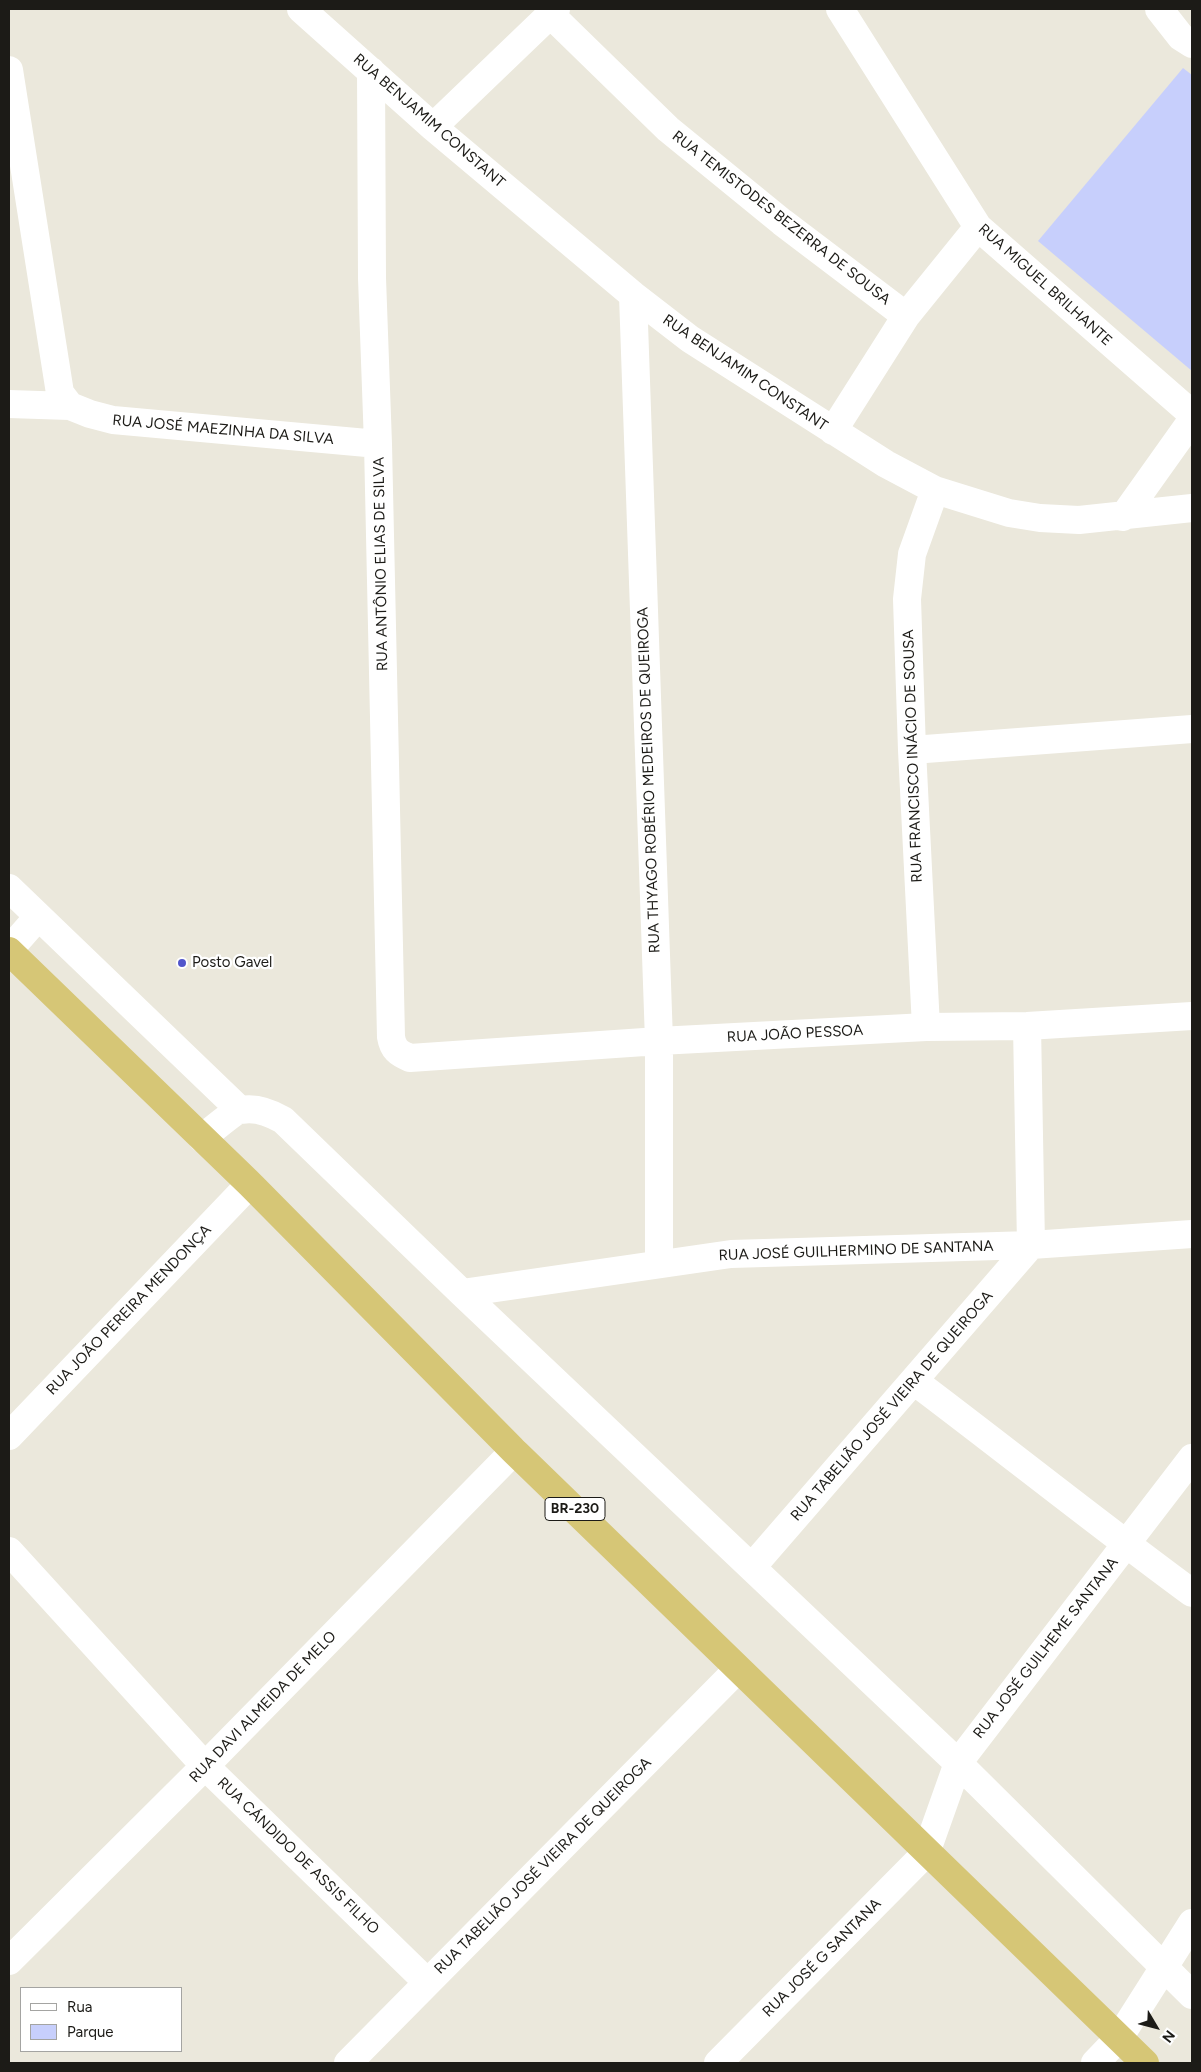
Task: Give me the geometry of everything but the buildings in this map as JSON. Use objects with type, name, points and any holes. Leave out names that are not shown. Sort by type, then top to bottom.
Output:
[{"type":"highway","name":"BR-230","points":[[9,950],[250,1184],[514,1451],[1146,2063]]},
{"type":"street","name":"RUA BENJAMIM CONSTANT","points":[[301,9],[433,127],[633,295],[690,339],[886,464],[935,490],[1009,513],[1040,518],[1079,520],[1123,517],[1192,508]]},
{"type":"street","name":"RUA MIGUEL BRILHANTE","points":[[840,9],[978,227],[1192,414]]},
{"type":"street","points":[[1158,9],[1187,41]]},
{"type":"street","points":[[433,127],[553,11]]},
{"type":"street","name":"RUA TEMISTODES BEZERRA DE SOUSA","points":[[553,11],[668,129],[782,222],[906,316]]},
{"type":"street","points":[[9,70],[60,393],[70,406]]},
{"type":"street","name":"RUA ANTÔNIO ELIAS DE SILVA","points":[[371,72],[372,278],[378,444],[391,1037],[393,1046],[399,1053]]},
{"type":"street","points":[[833,431],[906,316],[978,227]]},
{"type":"street","name":"RUA THYAGO ROBÉRIO MEDEIROS DE QUEIROGA","points":[[633,295],[659,1041],[659,1264]]},
{"type":"street","name":"RUA JOSÉ MAEZINHA DA SILVA","points":[[9,404],[70,406],[113,420],[378,444]]},
{"type":"street","points":[[1123,517],[1192,420]]},
{"type":"street","name":"RUA FRANCISCO INÁCIO DE SOUSA","points":[[926,1027],[912,750],[907,599],[912,554],[935,490]]},
{"type":"street","points":[[912,750],[1192,729]]},
{"type":"street","points":[[9,888],[240,1110]]},
{"type":"street","points":[[9,950],[38,917]]},
{"type":"street","name":"RUA JOÃO PESSOA","points":[[399,1053],[410,1058],[659,1041],[926,1027],[1027,1026],[1192,1016]]},
{"type":"street","points":[[1027,1026],[1031,1245]]},
{"type":"street","points":[[202,1138],[240,1110],[258,1110],[283,1120],[462,1293],[958,1763],[1164,1965],[1192,1995]]},
{"type":"street","name":"RUA JOÃO PEREIRA MENDONÇA","points":[[9,1436],[250,1184]]},
{"type":"street","name":"RUA JOSÉ GUILHERMINO DE SANTANA","points":[[462,1293],[731,1254],[1031,1245],[1192,1234]]},
{"type":"street","name":"RUA TABELIÃO JOSÉ VIEIRA DE QUEIROGA","points":[[752,1567],[1031,1245]]},
{"type":"street","points":[[914,1380],[1192,1593]]},
{"type":"street","name":"RUA DAVI ALMEIDA DE MELO","points":[[9,1961],[205,1766],[514,1451]]},
{"type":"street","name":"RUA JOSÉ GUILHEME SANTANA","points":[[926,1852],[958,1763],[1192,1458]]},
{"type":"street","name":"RUA CÁNDIDO DE ASSIS FILHO","points":[[9,1551],[205,1766],[427,1982]]},
{"type":"street","name":"RUA TABELIÃO JOSÉ VIEIRA DE QUEIROGA","points":[[348,2063],[738,1669]]},
{"type":"street","name":"RUA JOSÉ G SANTANA","points":[[718,2063],[926,1852]]},
{"type":"street","points":[[1095,2063],[1119,2038],[1192,1923]]},
{"type":"green space","points":[[1183,68],[1192,75],[1192,371],[1038,241]]},
{"type":"place","name":"Posto Gavel","points":[[182,963]]}]
